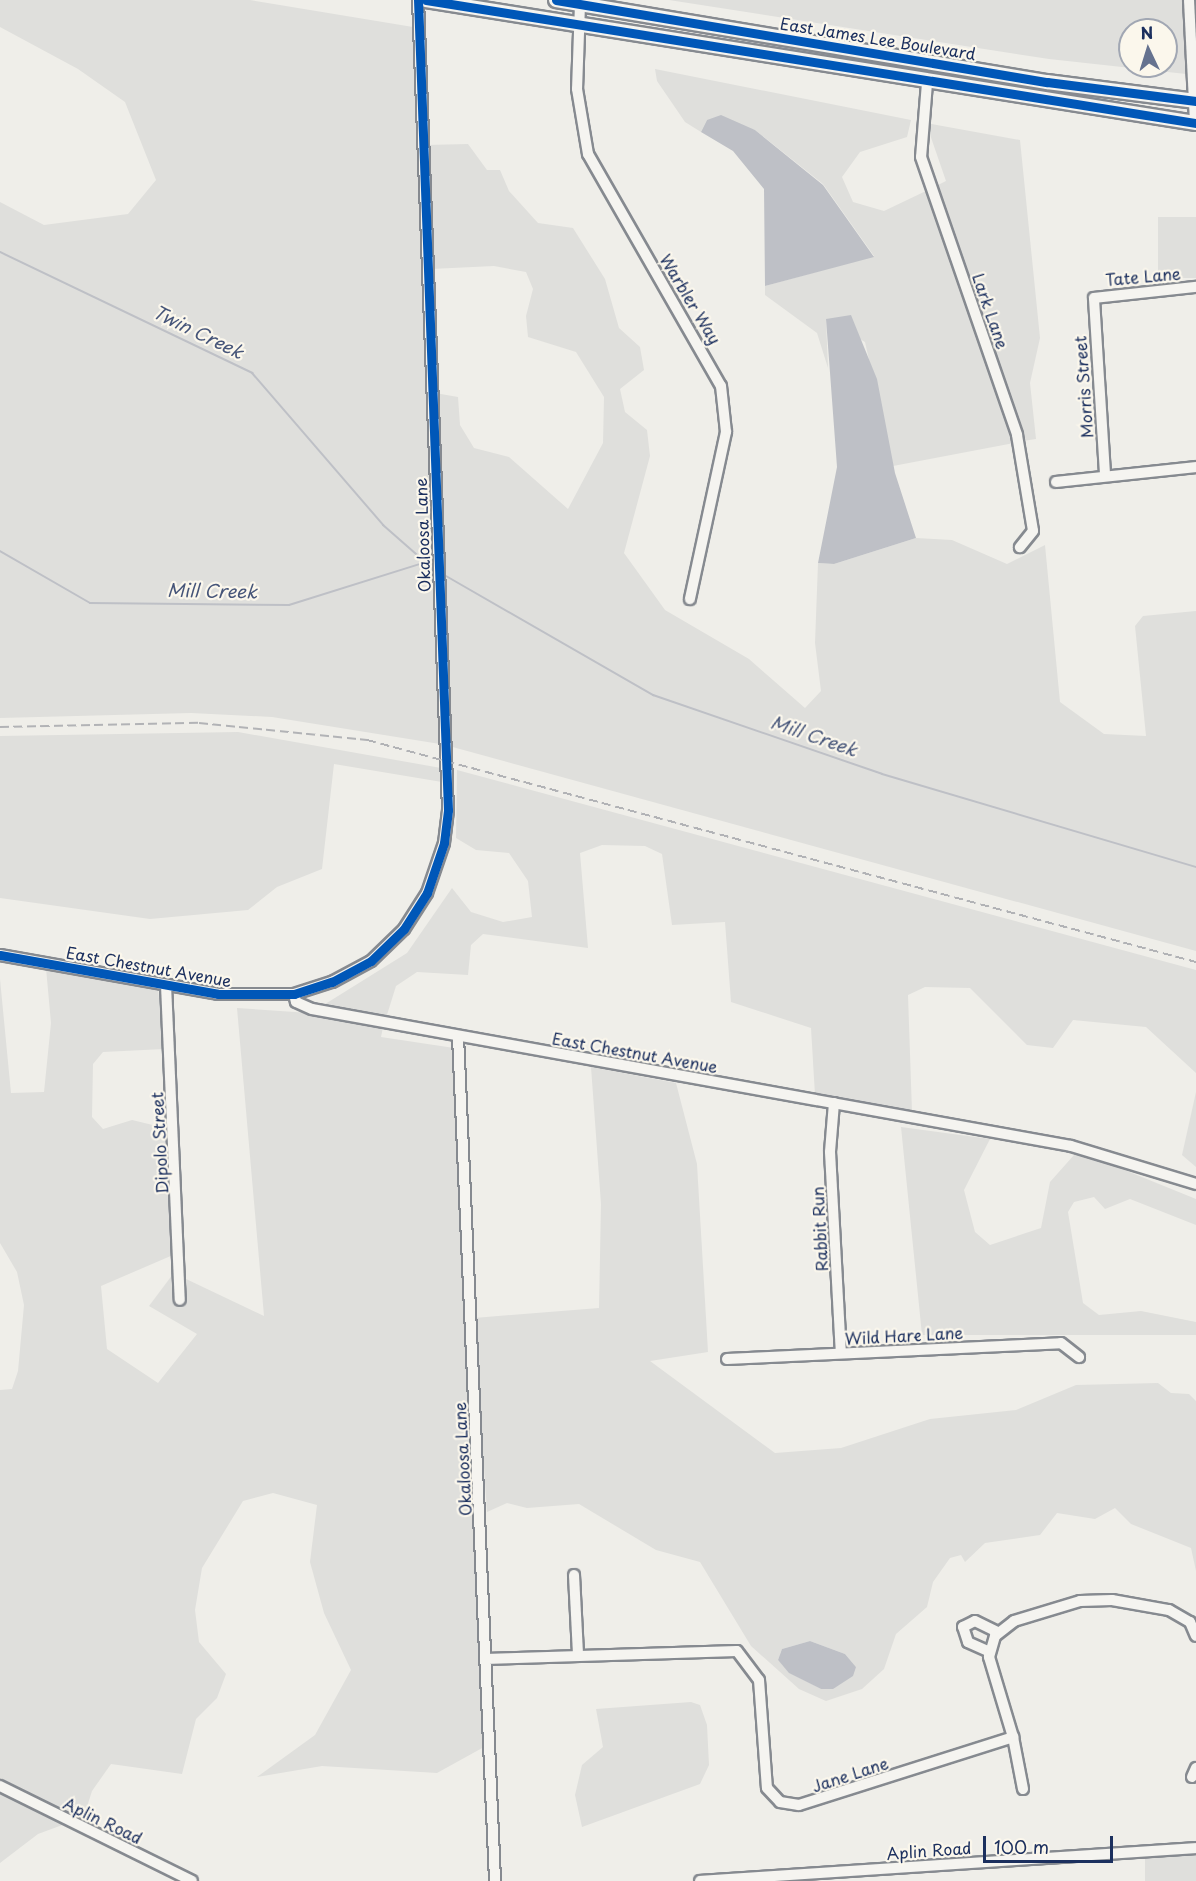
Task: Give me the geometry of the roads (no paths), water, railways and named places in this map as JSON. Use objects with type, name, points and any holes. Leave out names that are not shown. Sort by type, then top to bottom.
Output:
[{"type":"main road","points":[[426,0],[927,83],[1196,123]]},
{"type":"main road","name":"East James Lee Boulevard","points":[[556,0],[1195,101]]},
{"type":"street","name":"Okaloosa Lane","points":[[294,994],[346,976],[388,946],[427,893],[444,843],[448,810],[418,0]]},
{"type":"street","points":[[1189,0],[1196,123]]},
{"type":"street","name":"Warbler Way","points":[[580,4],[577,89],[588,154],[721,386],[726,432],[690,599]]},
{"type":"street","points":[[808,63],[811,42]]},
{"type":"street","name":"Lark Lane","points":[[927,83],[921,157],[1017,435],[1033,531],[1020,547]]},
{"type":"street","name":"Tate Lane","points":[[1094,298],[1196,287]]},
{"type":"street","name":"Morris Street","points":[[1094,298],[1105,474]]},
{"type":"street","points":[[1056,482],[1105,474],[1196,467]]},
{"type":"street","name":"East Chestnut Avenue","points":[[0,955],[242,997],[294,994],[296,1002],[312,1009],[1071,1146],[1196,1184]]},
{"type":"street","name":"Dipolo Street","points":[[166,985],[180,1300]]},
{"type":"street","name":"Okaloosa Lane","points":[[458,1036],[495,1881]]},
{"type":"street","name":"Rabbit Run","points":[[834,1103],[830,1152],[841,1353]]},
{"type":"street","name":"Wild Hare Lane","points":[[727,1359],[1061,1343],[1078,1357]]},
{"type":"street","points":[[574,1575],[578,1655]]},
{"type":"street","points":[[1023,1789],[1013,1737],[990,1652],[998,1632],[1014,1621],[1104,1599],[1169,1610],[1190,1622],[1196,1636]]},
{"type":"street","points":[[990,1652],[968,1642],[963,1627],[975,1621],[998,1632]]},
{"type":"street","name":"Jane Lane","points":[[485,1659],[730,1649],[746,1656],[759,1680],[765,1780],[775,1799],[789,1805],[1013,1737]]},
{"type":"street","name":"Aplin Road","points":[[0,1786],[192,1881]]},
{"type":"street","name":"Aplin Road","points":[[700,1881],[1196,1848]]},
{"type":"waterway","name":"Twin Creek","points":[[0,252],[252,373],[383,525],[431,567]]},
{"type":"waterway","name":"Mill Creek","points":[[0,551],[90,603],[289,605],[423,563]]},
{"type":"waterway","name":"Mill Creek","points":[[446,576],[653,695],[882,774],[1196,867]]},
{"type":"railway","points":[[0,727],[199,723],[367,740],[1196,962]]}]
